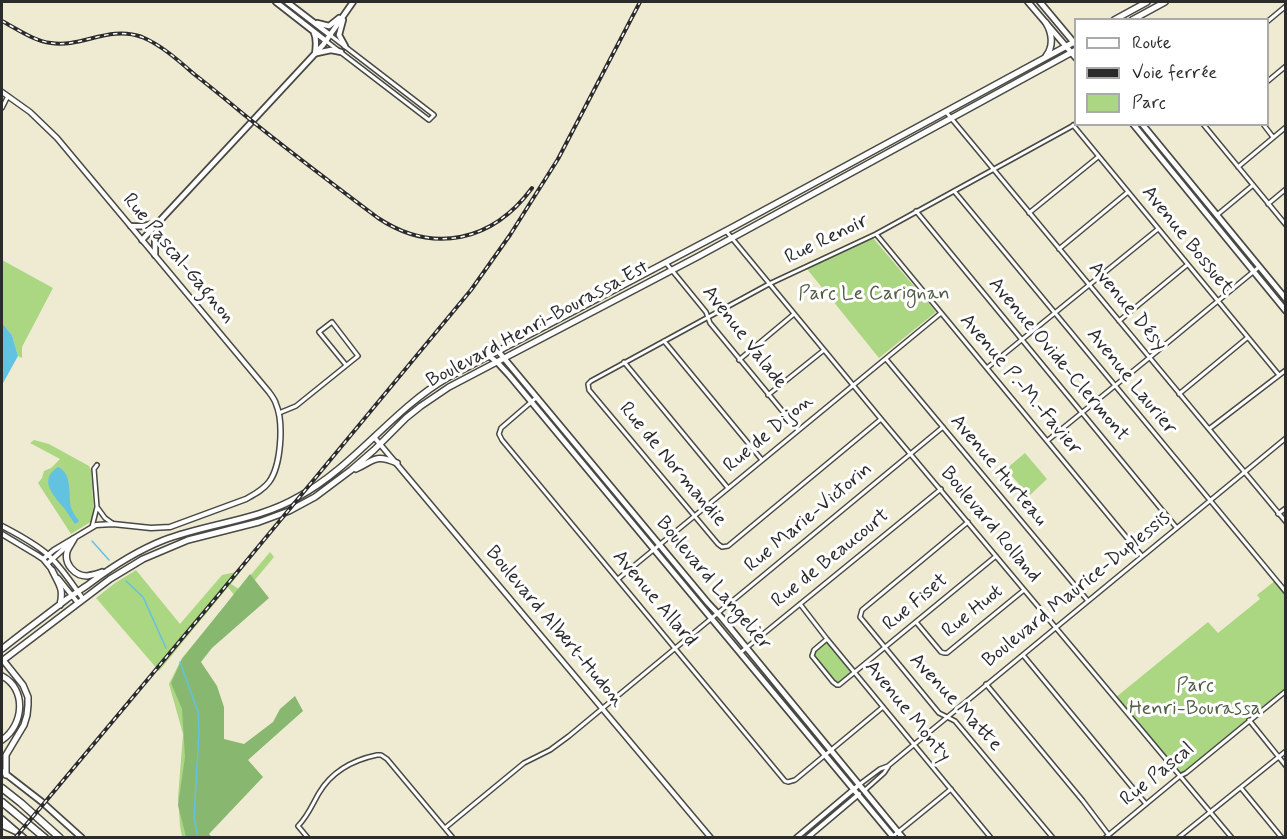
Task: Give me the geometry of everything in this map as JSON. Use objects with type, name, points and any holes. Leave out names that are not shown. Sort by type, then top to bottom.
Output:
[{"type":"highway","points":[[2,788],[60,837]]},
{"type":"highway","points":[[2,802],[45,837]]},
{"type":"main road","points":[[276,2],[326,41]]},
{"type":"main road","points":[[287,2],[330,35]]},
{"type":"main road","points":[[142,240],[315,54],[353,2]]},
{"type":"main road","points":[[1028,2],[1065,46],[1073,51]]},
{"type":"main road","points":[[1040,2],[1074,41]]},
{"type":"main road","points":[[1118,18],[1147,2]]},
{"type":"main road","points":[[1136,18],[1165,2]]},
{"type":"main road","points":[[310,20],[329,26],[346,12]]},
{"type":"main road","points":[[345,46],[339,35],[346,12]]},
{"type":"main road","points":[[1039,60],[1049,52],[1050,48],[1051,35],[1046,23]]},
{"type":"main road","points":[[313,30],[316,36],[315,54]]},
{"type":"main road","name":"Boulevard Henri-Bourassa Est","points":[[2,649],[75,593],[133,554],[194,530],[245,518],[296,498],[333,475],[394,417],[426,391],[455,373],[726,231],[1074,42]]},
{"type":"main road","points":[[315,54],[326,50],[340,52]]},
{"type":"main road","name":"Boulevard Henri-Bourassa Est","points":[[2,660],[130,566],[150,555],[188,540],[259,522],[289,511],[328,488],[351,470],[406,418],[432,398],[465,378],[672,270],[1073,51]]},
{"type":"main road","points":[[1134,126],[1286,311]]},
{"type":"main road","points":[[1144,126],[1286,299]]},
{"type":"main road","points":[[131,226],[143,227],[162,219]]},
{"type":"main road","points":[[155,255],[155,236],[162,219]]},
{"type":"main road","name":"Boulevard Langelier","points":[[498,351],[903,837]]},
{"type":"main road","name":"Boulevard Langelier","points":[[489,356],[497,362],[531,402],[893,837]]},
{"type":"main road","points":[[351,470],[379,457],[397,463]]},
{"type":"main road","points":[[74,539],[66,559],[73,570],[86,576],[106,571]]},
{"type":"main road","points":[[52,570],[62,590],[60,605]]},
{"type":"main road","points":[[2,660],[21,681],[28,698],[24,725],[6,755],[4,773],[82,837]]},
{"type":"main road","points":[[2,676],[16,690],[20,708],[15,725],[2,740]]},
{"type":"main road","points":[[2,819],[15,831]]},
{"type":"main road","points":[[2,825],[24,837]]},
{"type":"street","points":[[1269,20],[1286,6]]},
{"type":"street","points":[[326,41],[429,120],[434,115],[330,35]]},
{"type":"street","points":[[1269,80],[1286,66]]},
{"type":"street","name":"Rue Pascal-Gagnon","points":[[2,92],[30,112],[57,138],[269,392],[279,413],[278,464],[268,483],[256,494],[176,526],[151,528],[113,524]]},
{"type":"street","points":[[2,108],[8,96]]},
{"type":"street","name":"Avenue Désy","points":[[945,111],[1286,522]]},
{"type":"street","name":"Rue Renoir","points":[[591,381],[769,284],[876,234],[1074,125]]},
{"type":"street","name":"Avenue Bossuet","points":[[1075,126],[1279,375]]},
{"type":"street","points":[[1205,126],[1286,225]]},
{"type":"street","points":[[1265,126],[1273,137]]},
{"type":"street","points":[[1238,167],[1286,127]]},
{"type":"street","points":[[1029,213],[1098,157]]},
{"type":"street","points":[[1217,215],[1252,186]]},
{"type":"street","points":[[1268,204],[1286,189]]},
{"type":"street","name":"Avenue Laurier","points":[[954,190],[1286,592]]},
{"type":"street","points":[[1059,249],[1128,192]]},
{"type":"street","name":"Avenue Ovide-Clermont","points":[[916,212],[1177,527]]},
{"type":"street","points":[[987,368],[1158,229]]},
{"type":"street","name":"Boulevard Rolland","points":[[726,231],[1232,837]]},
{"type":"street","name":"Avenue P.-M.-Favier","points":[[876,234],[1142,556]]},
{"type":"street","name":"Avenue Valade","points":[[666,263],[739,360],[798,430]]},
{"type":"street","points":[[1119,321],[1188,265]]},
{"type":"street","points":[[1047,441],[1259,266]]},
{"type":"street","points":[[739,360],[794,314]]},
{"type":"street","name":"Rue de Dijon","points":[[617,579],[941,314]]},
{"type":"street","points":[[279,413],[296,406],[358,356],[332,322],[319,332],[346,365]]},
{"type":"street","points":[[1179,394],[1247,337]]},
{"type":"street","points":[[664,341],[762,460]]},
{"type":"street","points":[[768,394],[824,350]]},
{"type":"street","name":"Avenue Hurteau","points":[[886,359],[1088,601]]},
{"type":"street","points":[[624,362],[728,488]]},
{"type":"street","points":[[1209,429],[1286,370]]},
{"type":"street","name":"Rue de Normandie","points":[[591,381],[588,384],[589,390],[722,547],[725,547],[881,419]]},
{"type":"street","points":[[531,402],[537,397]]},
{"type":"street","name":"Avenue Allard","points":[[531,402],[499,431],[501,440],[785,781],[791,782],[825,755]]},
{"type":"street","name":"Rue Marie-Victorin","points":[[445,828],[524,763],[555,747],[603,709],[943,427]]},
{"type":"street","name":"Boulevard Albert-Hudon","points":[[374,437],[711,837]]},
{"type":"street","name":"Boulevard Maurice-Duplessis","points":[[796,837],[860,784],[914,744],[1286,438]]},
{"type":"street","points":[[92,527],[97,507],[94,469],[97,465]]},
{"type":"street","name":"Rue de Beaucourt","points":[[741,653],[940,489]]},
{"type":"street","points":[[97,507],[101,514],[113,524]]},
{"type":"street","points":[[1278,514],[1286,508]]},
{"type":"street","name":"Avenue Matte","points":[[968,522],[860,612],[861,619],[939,713],[955,720],[1053,837]]},
{"type":"street","points":[[43,559],[92,527],[113,524]]},
{"type":"street","points":[[2,526],[48,555],[80,601]]},
{"type":"street","points":[[2,534],[43,559],[75,593]]},
{"type":"street","points":[[47,564],[74,539]]},
{"type":"street","name":"Rue Fiset","points":[[855,672],[996,556]]},
{"type":"street","name":"Rue Huot","points":[[915,622],[940,652],[947,653],[1024,589]]},
{"type":"street","name":"Avenue Monty","points":[[800,604],[991,837]]},
{"type":"street","points":[[827,639],[814,650],[812,656],[833,682],[837,685],[855,672]]},
{"type":"street","points":[[1023,654],[1146,804]]},
{"type":"street","points":[[986,684],[1109,834]]},
{"type":"street","name":"Rue Pascal","points":[[1105,837],[1286,691]]},
{"type":"street","points":[[825,755],[883,706]]},
{"type":"street","points":[[1249,720],[1286,766]]},
{"type":"street","points":[[1178,837],[1286,752]]},
{"type":"street","points":[[308,837],[298,825],[306,818],[324,786],[340,769],[370,756],[381,755],[387,759],[453,837]]},
{"type":"street","name":"Boulevard Maurice-Duplessis","points":[[807,837],[865,790],[884,773],[888,765]]},
{"type":"street","points":[[1241,788],[1282,837]]},
{"type":"street","points":[[893,837],[951,789]]},
{"type":"green space","name":"Parc Le Carignan","points":[[873,238],[936,312],[879,358],[807,269]]},
{"type":"green space","points":[[2,260],[53,288],[22,347],[22,358],[18,356],[12,335],[2,323]]},
{"type":"green space","points":[[34,440],[49,444],[89,466],[91,470],[94,515],[92,521],[71,534],[38,483],[44,471],[60,459],[30,443]]},
{"type":"green space","points":[[1025,453],[1047,479],[1029,496],[1006,469]]},
{"type":"green space","points":[[270,552],[274,557],[189,659],[207,837],[182,837],[178,798],[183,734],[169,684],[182,658],[234,595],[228,587],[159,671],[96,598],[136,570],[180,624],[222,575],[241,571],[231,584],[239,589]]},
{"type":"green space","points":[[250,574],[269,598],[212,648],[201,662],[217,686],[224,707],[224,739],[244,744],[273,722],[280,709],[295,696],[303,711],[248,760],[263,777],[209,834],[212,837],[186,837],[178,805],[185,757],[182,709],[171,683],[182,659]]},
{"type":"green space","name":"Parc Henri-Bourassa","points":[[1276,580],[1285,592],[1285,690],[1180,776],[1115,698],[1208,622],[1218,633],[1260,599],[1257,595]]},
{"type":"green space","points":[[827,639],[855,672],[841,684],[837,685],[813,658],[814,650]]},
{"type":"water","points":[[2,323],[12,335],[18,356],[2,385]]},
{"type":"water","points":[[58,467],[63,470],[68,479],[71,508],[79,521],[75,524],[49,488],[49,477]]},
{"type":"waterway","points":[[92,541],[109,560]]},
{"type":"waterway","points":[[126,581],[143,597],[166,648]]},
{"type":"waterway","points":[[180,662],[198,712],[194,818],[198,838]]},
{"type":"railway","points":[[15,838],[471,290],[510,235],[558,159],[640,2]]},
{"type":"railway","points":[[2,21],[32,37],[51,43],[62,44],[118,34],[130,34],[149,40],[169,53],[279,143],[378,218],[399,230],[441,239],[461,237],[481,231],[516,206],[532,188]]}]
